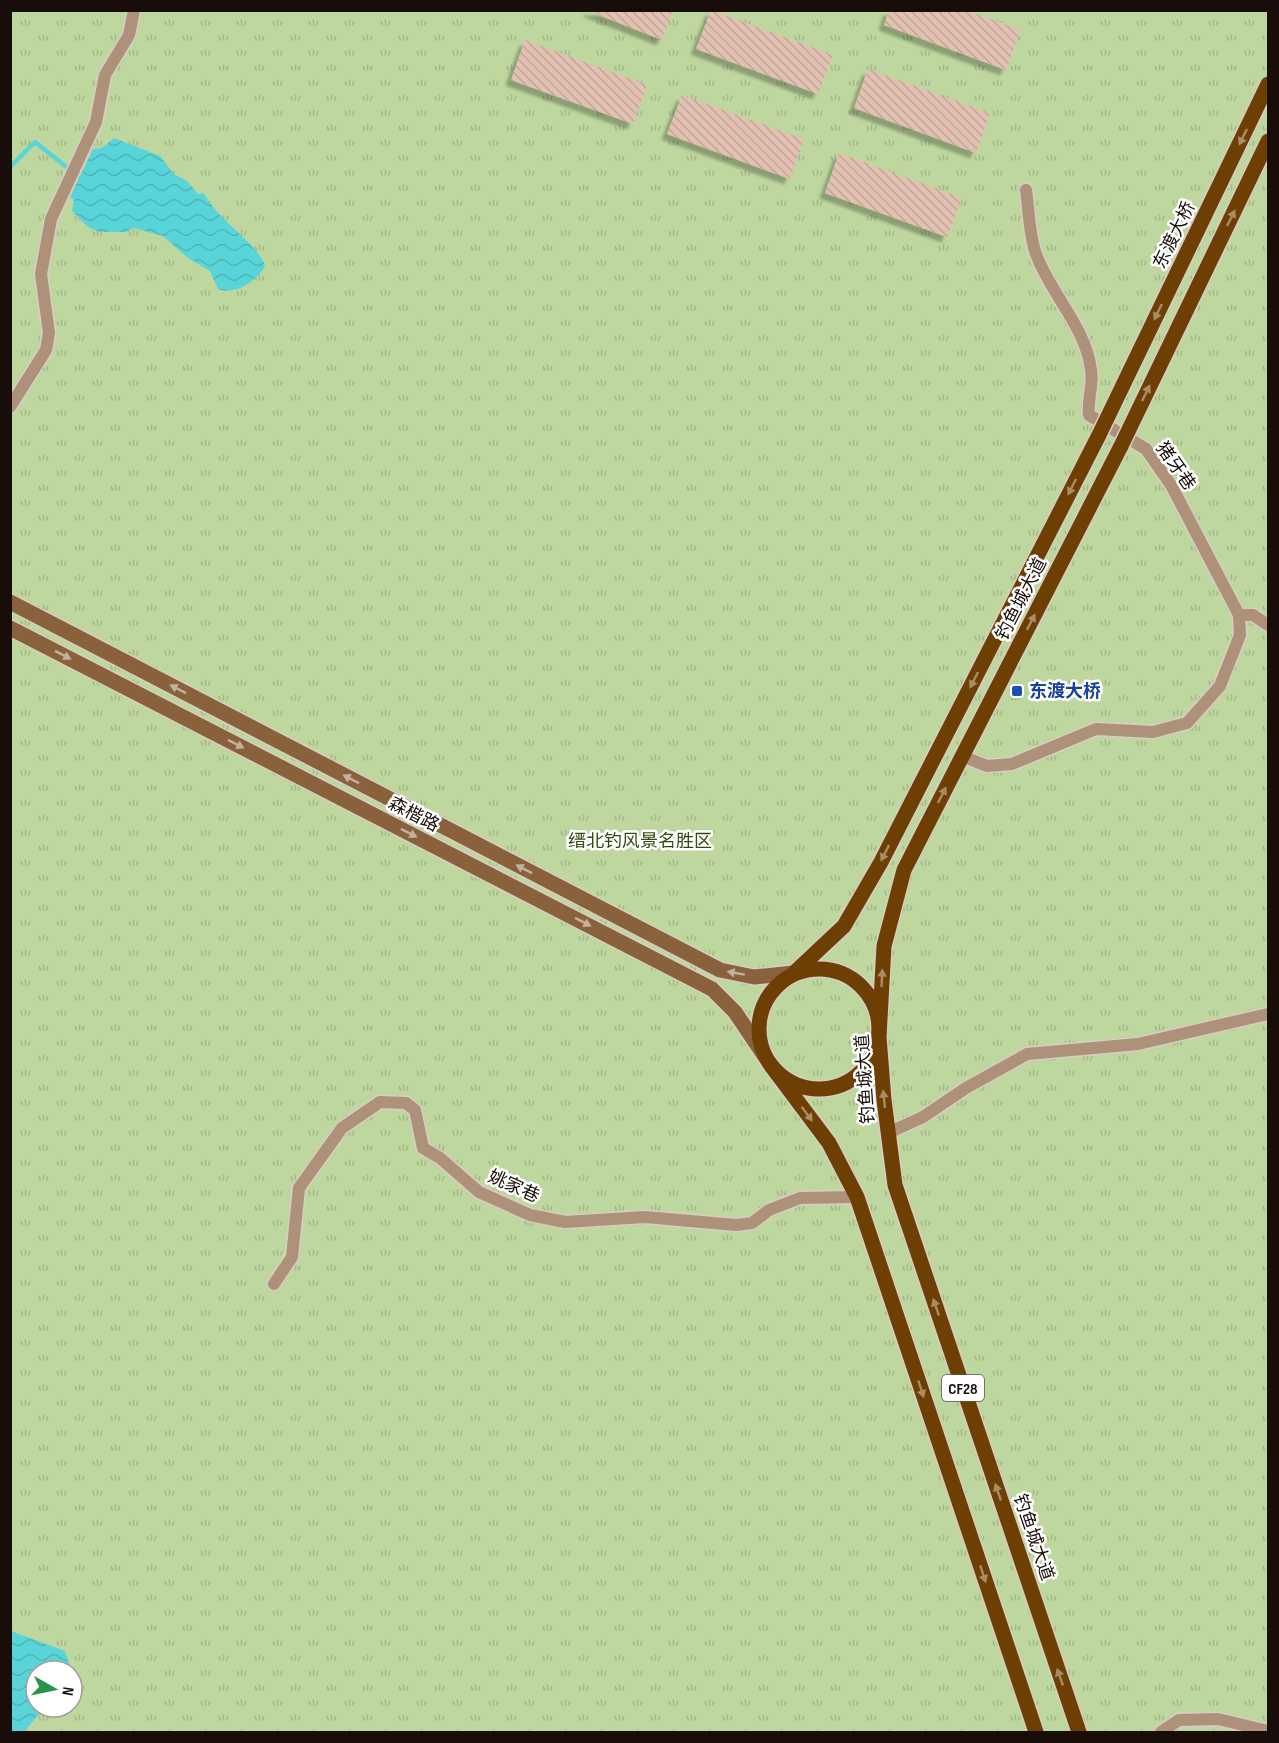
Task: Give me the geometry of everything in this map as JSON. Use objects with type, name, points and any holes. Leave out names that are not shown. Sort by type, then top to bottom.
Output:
[{"type":"main road","name":"东渡大桥","points":[[1098,435],[1269,84]]},
{"type":"main road","name":"钓鱼城大道","points":[[1079,1732],[895,1185],[879,1037],[884,946],[904,870],[1121,446],[1269,141]]},
{"type":"main road","name":"钓鱼城大道","points":[[794,973],[844,926],[881,862],[1098,435]]},
{"type":"main road","name":"森楷路","points":[[10,602],[720,970],[754,977],[794,973]]},
{"type":"main road","name":"森楷路","points":[[10,628],[712,989],[735,1012],[772,1067]]},
{"type":"main road","points":[[812,968],[831,969],[848,975],[862,986],[873,1001],[879,1018],[879,1037],[873,1056],[861,1072],[845,1084],[826,1089],[806,1088],[787,1080],[772,1067],[763,1052],[759,1035],[760,1018],[766,1000],[778,984],[794,973],[812,968]]},
{"type":"main road","name":"CF28","points":[[772,1067],[829,1143],[857,1197],[1036,1732]]},
{"type":"street","points":[[10,407],[46,350],[49,333],[40,274],[51,219],[96,122],[105,75],[129,35],[134,10]]},
{"type":"street","name":"猪牙巷","points":[[1026,190],[1036,253],[1079,335],[1091,369],[1091,384],[1087,399],[1089,415],[1146,449],[1171,485],[1239,615]]},
{"type":"street","points":[[962,756],[987,766],[1012,764],[1096,729],[1153,732],[1187,723],[1220,686],[1240,635],[1239,615],[1253,615],[1269,626]]},
{"type":"street","points":[[888,1132],[923,1117],[966,1088],[1027,1054],[1138,1044],[1269,1014]]},
{"type":"street","name":"姚家巷","points":[[274,1284],[292,1257],[299,1188],[342,1128],[380,1102],[406,1103],[415,1110],[423,1148],[440,1158],[479,1192],[530,1215],[565,1222],[645,1217],[736,1225],[752,1223],[769,1210],[800,1198],[857,1197]]},
{"type":"street","points":[[1161,1732],[1179,1720],[1218,1719],[1269,1731]]},
{"type":"green space","name":"缙北钓风景名胜区","points":[[11,11],[1268,11],[1268,1732],[11,1732]]},
{"type":"water","points":[[114,138],[160,156],[174,174],[187,181],[198,194],[204,193],[218,213],[261,257],[265,266],[257,277],[238,289],[225,291],[218,289],[210,271],[188,258],[163,236],[133,228],[126,232],[100,232],[88,227],[72,211],[74,200],[70,197],[93,149],[102,148]]},
{"type":"water","points":[[11,1631],[65,1651],[68,1659],[24,1659],[24,1719],[35,1719],[24,1732],[11,1732]]},
{"type":"building","points":[[586,10],[673,10],[662,40]]},
{"type":"building","points":[[711,10],[833,55],[818,94],[696,49]]},
{"type":"building","points":[[889,10],[966,10],[1020,30],[1006,70],[884,25]]},
{"type":"building","points":[[525,40],[647,85],[633,124],[511,80]]},
{"type":"building","points":[[868,69],[990,113],[976,153],[854,108]]},
{"type":"building","points":[[682,95],[804,139],[790,179],[667,134]]},
{"type":"building","points":[[839,153],[962,198],[947,237],[825,193]]},
{"type":"waterway","points":[[10,167],[35,142],[79,177]]},
{"type":"place","name":"东渡大桥","points":[[1017,691]]}]
